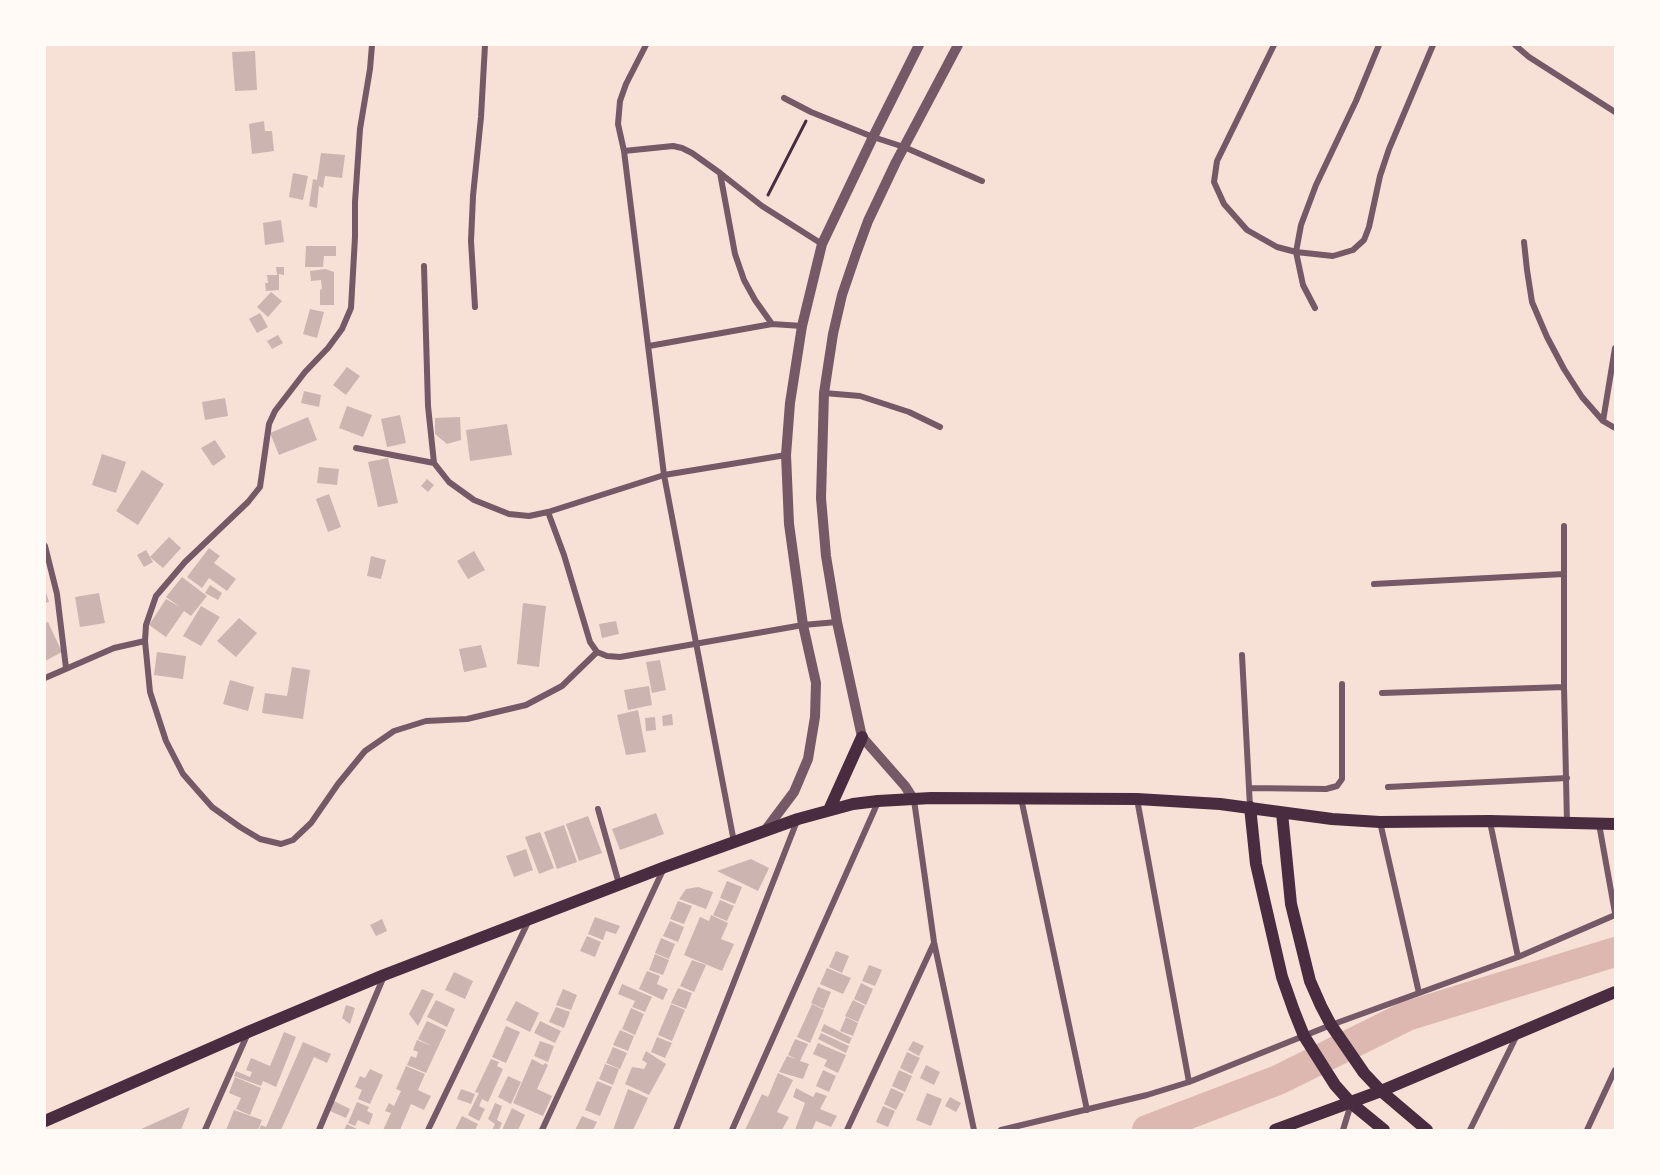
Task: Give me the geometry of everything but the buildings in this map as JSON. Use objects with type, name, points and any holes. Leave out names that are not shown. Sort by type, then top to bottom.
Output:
[{"type":"main road","points":[[829,810],[862,737]]},
{"type":"main road","points":[[45,1121],[384,975],[665,867],[798,819],[853,804],[878,801],[1021,798],[1137,799],[1250,807],[1332,819],[1380,822],[1490,821],[1615,824]]},
{"type":"main road","points":[[1250,807],[1256,864],[1270,929],[1282,977],[1304,1036],[1335,1085],[1351,1103],[1384,1130]]},
{"type":"main road","points":[[1282,813],[1291,904],[1310,981],[1330,1025],[1364,1073],[1381,1091],[1427,1130]]},
{"type":"main road","points":[[1275,1130],[1381,1091],[1615,992]]},
{"type":"street","points":[[372,45],[360,129],[351,308],[342,329],[328,348],[305,372],[275,411],[269,424],[260,487],[248,502],[185,562],[156,596],[146,625],[144,641],[150,692],[166,741],[183,774],[212,807],[260,839],[281,844],[293,840],[310,823],[365,751],[394,731],[426,721],[467,720],[526,705],[562,686],[597,652]]},
{"type":"street","points":[[475,307],[471,241],[485,45]]},
{"type":"street","points":[[646,45],[626,84],[620,101],[618,124],[624,151],[664,475],[734,843]]},
{"type":"street","points":[[764,832],[794,792],[808,759],[815,717],[816,683],[803,625],[789,524],[786,455],[790,402],[802,326],[822,244],[919,45]]},
{"type":"street","points":[[958,45],[868,221],[842,295],[833,334],[824,393],[821,498],[826,555],[837,622],[862,737],[914,800],[934,942],[974,1130]]},
{"type":"street","points":[[1274,45],[1217,161],[1214,182],[1224,204],[1247,230],[1277,247],[1296,252],[1333,256],[1353,250],[1364,240],[1389,149],[1433,45]]},
{"type":"street","points":[[1315,309],[1303,285],[1296,252],[1301,225],[1316,185],[1356,101],[1379,45]]},
{"type":"street","points":[[1515,45],[1529,57],[1615,112]]},
{"type":"street","points":[[784,98],[982,181]]},
{"type":"street","points":[[624,151],[673,146],[682,148],[720,173],[762,206],[822,244]]},
{"type":"street","points":[[720,173],[735,254],[744,280],[772,324]]},
{"type":"street","points":[[1524,242],[1528,281],[1535,311],[1564,369],[1582,396],[1603,421],[1615,428]]},
{"type":"street","points":[[424,266],[428,406],[434,463],[449,482],[474,500],[509,514],[529,516],[664,475],[786,455]]},
{"type":"street","points":[[649,346],[772,324],[802,326]]},
{"type":"street","points":[[1603,421],[1615,348]]},
{"type":"street","points":[[824,393],[860,396],[909,412],[940,426]]},
{"type":"street","points":[[356,448],[434,463]]},
{"type":"street","points":[[548,512],[564,555],[590,642],[597,652],[607,656],[620,657],[803,625],[837,622]]},
{"type":"street","points":[[1564,526],[1567,824]]},
{"type":"street","points":[[45,546],[57,594],[66,668]]},
{"type":"street","points":[[1374,584],[1564,574]]},
{"type":"street","points":[[45,678],[114,648],[144,641]]},
{"type":"street","points":[[1242,655],[1250,807]]},
{"type":"street","points":[[1250,788],[1326,789],[1337,786],[1341,779],[1342,767],[1342,684]]},
{"type":"street","points":[[1382,693],[1564,687]]},
{"type":"street","points":[[1388,787],[1567,778]]},
{"type":"street","points":[[1021,798],[1087,1110]]},
{"type":"street","points":[[1137,799],[1189,1082]]},
{"type":"street","points":[[732,1130],[878,801]]},
{"type":"street","points":[[598,809],[619,884]]},
{"type":"street","points":[[676,1130],[798,819]]},
{"type":"street","points":[[1490,821],[1518,957]]},
{"type":"street","points":[[1380,822],[1419,993]]},
{"type":"street","points":[[1001,1130],[1147,1095],[1189,1082],[1330,1025],[1518,957],[1615,914],[1599,824]]},
{"type":"street","points":[[542,1130],[665,867]]},
{"type":"street","points":[[428,1130],[530,919]]},
{"type":"street","points":[[847,1130],[934,942]]},
{"type":"street","points":[[319,1130],[384,975]]},
{"type":"street","points":[[205,1130],[248,1032]]},
{"type":"street","points":[[1470,1130],[1517,1034]]},
{"type":"street","points":[[1587,1130],[1615,1070]]},
{"type":"street","points":[[1343,1130],[1351,1103]]},
{"type":"path","points":[[762,206],[811,111]]},
{"type":"waterway","points":[[1147,1130],[1278,1080],[1407,1016],[1615,952]]}]
